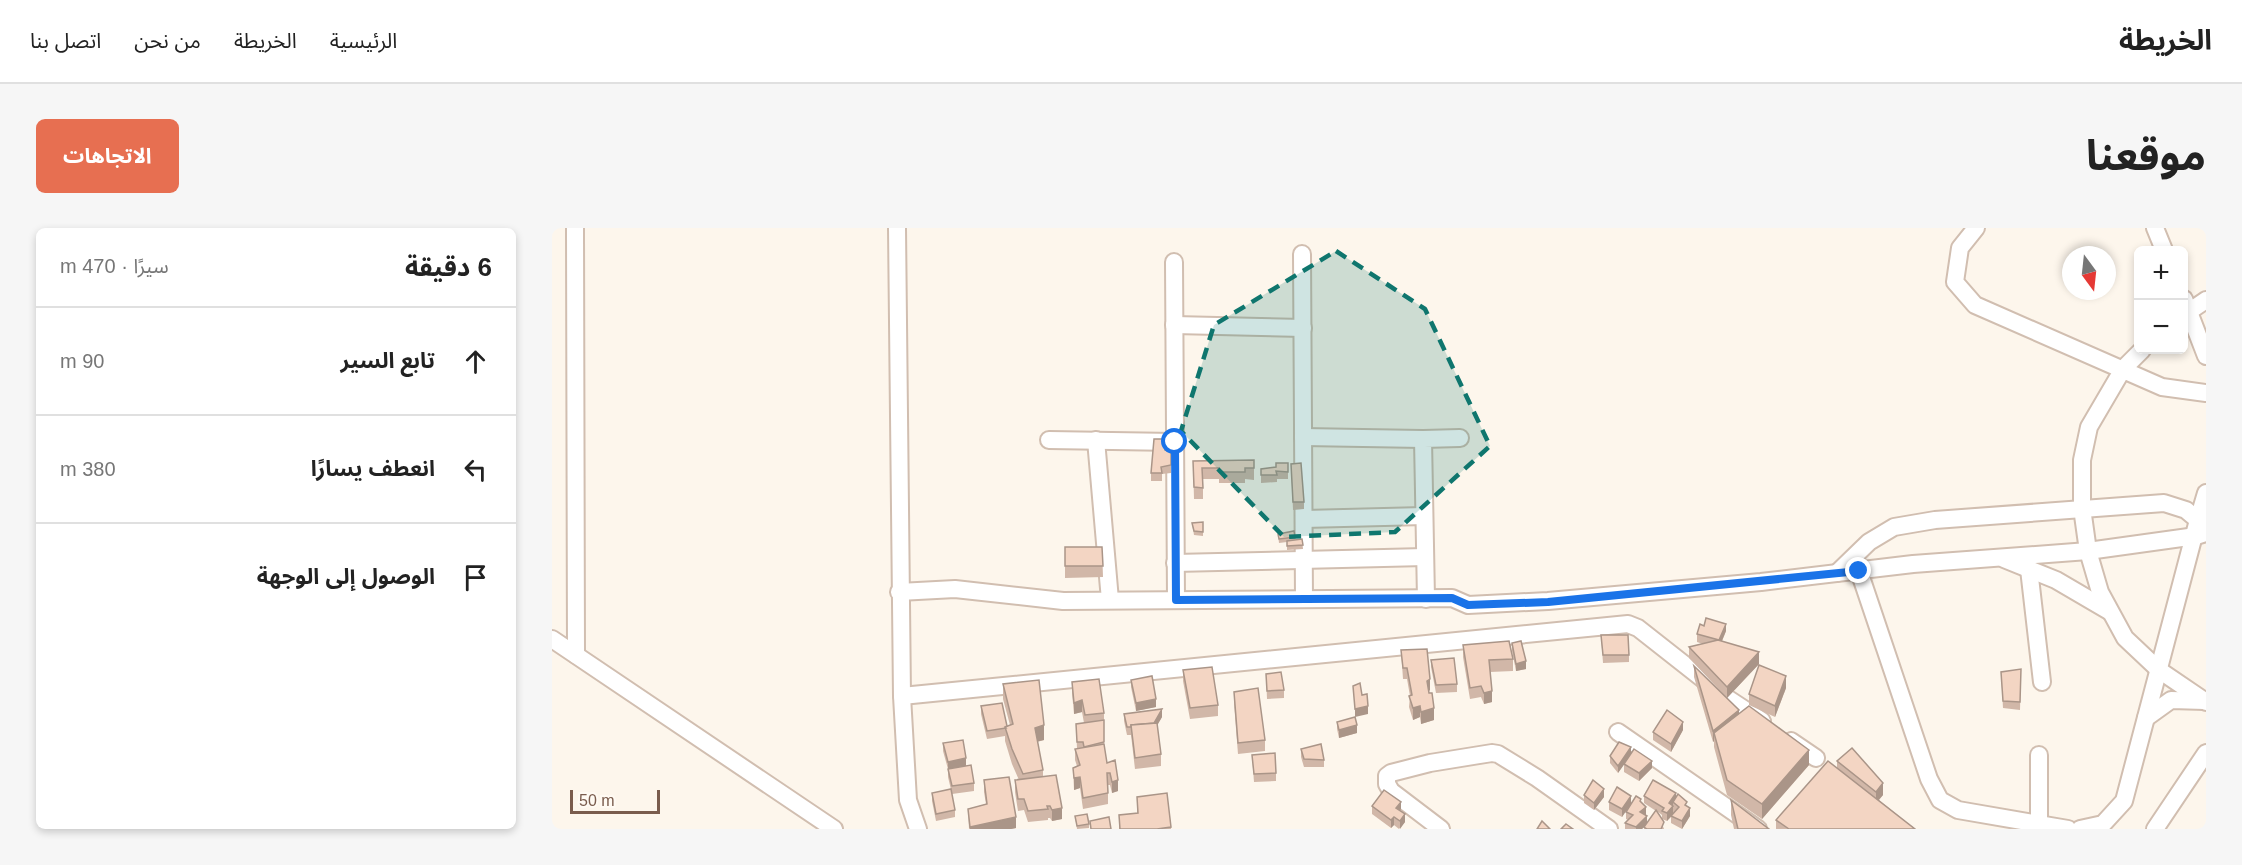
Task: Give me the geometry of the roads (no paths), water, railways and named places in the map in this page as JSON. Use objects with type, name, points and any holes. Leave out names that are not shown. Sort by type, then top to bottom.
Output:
[{"type":"street","points":[[575,228],[576,655]]},
{"type":"street","points":[[897,228],[899,592],[902,696],[908,800],[918,828]]},
{"type":"street","points":[[1976,228],[1960,248],[1955,282],[1975,305],[2162,387],[2206,393]]},
{"type":"street","points":[[2155,228],[2162,246]]},
{"type":"street","points":[[1302,254],[1304,599]]},
{"type":"street","points":[[1174,262],[1176,600]]},
{"type":"street","points":[[2188,307],[2206,300]]},
{"type":"street","points":[[2188,315],[2206,356]]},
{"type":"street","points":[[1174,325],[1303,328]]},
{"type":"street","points":[[2138,354],[2123,369],[2089,427],[2082,460],[2082,508],[2088,552],[2100,592],[2125,638],[2159,670],[2206,702]]},
{"type":"street","points":[[1303,437],[1460,438]]},
{"type":"street","points":[[1423,439],[1426,598]]},
{"type":"street","points":[[1049,440],[1175,442]]},
{"type":"street","points":[[1096,440],[1110,600]]},
{"type":"street","points":[[2080,829],[2103,824],[2124,801],[2159,670],[2202,530],[2206,494]]},
{"type":"street","points":[[1837,573],[1869,542],[1894,527],[1935,520],[2164,502],[2187,510],[2202,530]]},
{"type":"street","points":[[1304,519],[1425,516]]},
{"type":"street","points":[[899,592],[955,589],[1063,601],[1452,598],[1468,605],[1548,602],[1913,564],[2088,552],[2202,530]]},
{"type":"street","points":[[1175,563],[1425,557]]},
{"type":"street","points":[[2000,558],[2056,580],[2111,612]]},
{"type":"street","points":[[2029,569],[2042,682]]},
{"type":"street","points":[[1859,571],[1929,779],[1940,800],[1958,810],[2068,829]]},
{"type":"street","points":[[902,696],[1628,624],[1638,628],[1727,698],[1816,758]]},
{"type":"street","points":[[552,639],[834,829]]},
{"type":"street","points":[[2146,718],[2171,700],[2206,702]]},
{"type":"street","points":[[1618,732],[1758,829]]},
{"type":"street","points":[[1441,829],[1391,791],[1387,784],[1387,776],[1430,763],[1492,753],[1498,754],[1537,778],[1609,829]]},
{"type":"street","points":[[2155,829],[2206,753]]},
{"type":"street","points":[[2039,754],[2039,824]]}]
